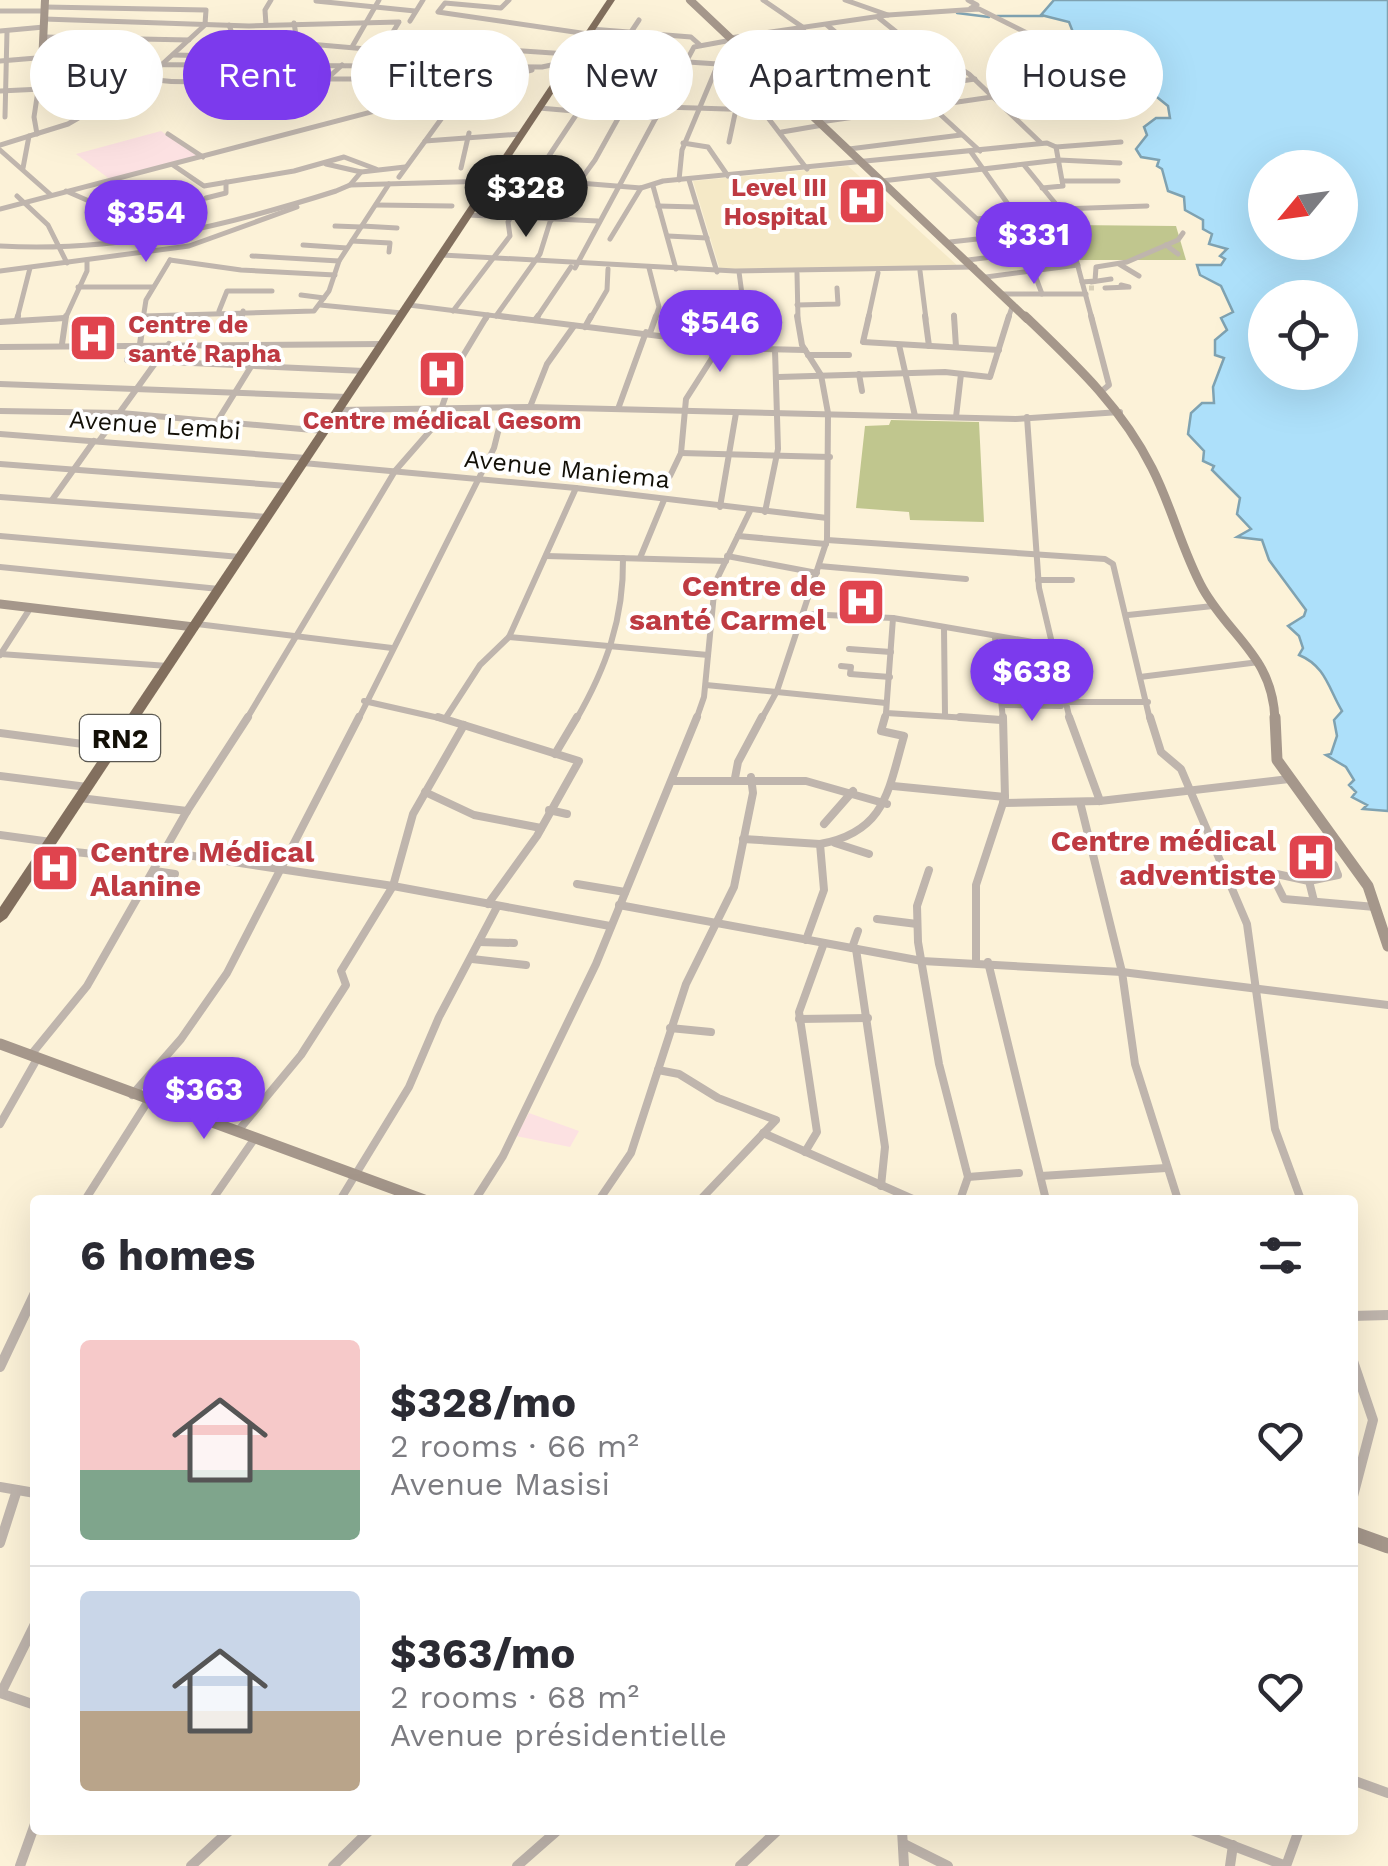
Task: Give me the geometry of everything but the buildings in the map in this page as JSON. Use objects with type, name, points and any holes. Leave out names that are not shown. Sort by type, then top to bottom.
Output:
[{"type":"highway","name":"RN2","points":[[591,30],[611,0]]},
{"type":"highway","name":"RN2","points":[[0,918],[549,93]]},
{"type":"main road","points":[[690,0],[722,30]]},
{"type":"main road","points":[[818,120],[1104,390],[1120,412],[1152,467],[1179,538],[1213,606],[1259,662],[1274,691],[1274,745],[1289,780],[1358,870],[1376,907],[1388,946]]},
{"type":"main road","points":[[0,604],[195,625]]},
{"type":"main road","points":[[0,1044],[411,1195]]},
{"type":"main road","points":[[1358,1535],[1388,1546]]},
{"type":"street","points":[[135,9],[137,0]]},
{"type":"street","points":[[266,25],[265,10],[271,0]]},
{"type":"street","points":[[361,30],[379,0]]},
{"type":"street","points":[[410,22],[423,0]]},
{"type":"street","points":[[509,0],[501,8],[460,2],[444,4],[438,12],[575,30]]},
{"type":"street","points":[[763,0],[804,28]]},
{"type":"street","points":[[845,0],[871,3],[888,15]]},
{"type":"street","points":[[968,0],[978,5],[971,8]]},
{"type":"street","points":[[316,1],[416,11]]},
{"type":"street","points":[[791,30],[903,11],[971,8],[992,13],[1017,30]]},
{"type":"street","points":[[15,10],[15,30]]},
{"type":"street","points":[[0,11],[206,10],[205,24],[199,30]]},
{"type":"street","points":[[164,23],[175,11]]},
{"type":"street","points":[[5,117],[4,31],[15,30],[44,12],[84,19],[164,23],[400,23],[395,30]]},
{"type":"street","points":[[879,18],[935,63],[957,65],[986,90]]},
{"type":"street","points":[[78,30],[84,19]]},
{"type":"street","points":[[632,30],[639,20]]},
{"type":"street","points":[[110,30],[120,21]]},
{"type":"street","points":[[294,23],[296,30]]},
{"type":"street","points":[[229,25],[231,30]]},
{"type":"street","points":[[827,25],[833,30]]},
{"type":"street","points":[[693,39],[700,45]]},
{"type":"street","points":[[693,56],[700,45],[713,42]]},
{"type":"street","points":[[163,64],[183,46]]},
{"type":"street","points":[[331,76],[351,52]]},
{"type":"street","points":[[173,55],[183,55]]},
{"type":"street","points":[[3,60],[30,60]]},
{"type":"street","points":[[680,180],[683,143],[713,88],[718,64],[693,63]]},
{"type":"street","points":[[331,64],[351,64]]},
{"type":"street","points":[[529,71],[549,65]]},
{"type":"street","points":[[529,66],[542,67]]},
{"type":"street","points":[[966,80],[976,79]]},
{"type":"street","points":[[3,91],[30,89]]},
{"type":"street","points":[[539,108],[549,109]]},
{"type":"street","points":[[693,108],[713,108]]},
{"type":"street","points":[[0,209],[351,118]]},
{"type":"street","points":[[33,120],[36,134]]},
{"type":"street","points":[[23,168],[0,147],[74,120]]},
{"type":"street","points":[[399,176],[439,120]]},
{"type":"street","points":[[453,311],[510,236],[510,220],[572,120]]},
{"type":"street","points":[[0,1124],[34,1058],[87,986],[187,811],[394,471],[442,411],[455,370],[532,265],[550,222],[615,120]]},
{"type":"street","points":[[535,320],[573,268],[655,120]]},
{"type":"street","points":[[729,142],[734,120]]},
{"type":"street","points":[[771,120],[807,169]]},
{"type":"street","points":[[782,132],[840,120]]},
{"type":"street","points":[[946,120],[980,150]]},
{"type":"street","points":[[1016,120],[1041,143]]},
{"type":"street","points":[[168,134],[203,158]]},
{"type":"street","points":[[424,141],[522,134]]},
{"type":"street","points":[[848,149],[961,134]]},
{"type":"street","points":[[28,136],[24,178],[51,194]]},
{"type":"street","points":[[462,168],[468,136]]},
{"type":"street","points":[[0,270],[178,248],[258,224],[350,185],[536,179],[641,188],[680,180],[1041,143],[1056,147],[1121,142]]},
{"type":"street","points":[[683,143],[708,147],[728,176]]},
{"type":"street","points":[[1042,188],[1062,186],[1056,147]]},
{"type":"street","points":[[971,152],[1015,214]]},
{"type":"street","points":[[1048,152],[1057,160]]},
{"type":"street","points":[[173,165],[204,186],[322,164],[344,156],[376,169]]},
{"type":"street","points":[[0,159],[8,157]]},
{"type":"street","points":[[882,181],[1057,160],[1120,163]]},
{"type":"street","points":[[322,164],[361,172],[406,166]]},
{"type":"street","points":[[1024,165],[1060,209],[1069,229],[1078,265],[1089,286],[1109,385],[1104,390]]},
{"type":"street","points":[[350,185],[361,172]]},
{"type":"street","points":[[931,176],[996,237]]},
{"type":"street","points":[[690,180],[716,272]]},
{"type":"street","points":[[1063,181],[1118,181]]},
{"type":"street","points":[[206,198],[226,194],[226,182]]},
{"type":"street","points":[[144,316],[243,310],[313,312],[324,298],[339,260],[389,184]]},
{"type":"street","points":[[653,186],[676,269]]},
{"type":"street","points":[[610,238],[641,188]]},
{"type":"street","points":[[66,191],[89,200],[164,191]]},
{"type":"street","points":[[17,196],[48,220],[63,246],[67,263]]},
{"type":"street","points":[[0,246],[63,246],[182,232],[314,198]]},
{"type":"street","points":[[376,205],[452,206]]},
{"type":"street","points":[[658,206],[697,207]]},
{"type":"street","points":[[976,219],[1060,209],[1147,206]]},
{"type":"street","points":[[468,215],[550,222],[598,221]]},
{"type":"street","points":[[335,226],[397,228]]},
{"type":"street","points":[[950,242],[1069,229]]},
{"type":"street","points":[[1089,286],[1096,268],[1119,264],[1166,245],[1182,233]]},
{"type":"street","points":[[668,236],[707,238]]},
{"type":"street","points":[[303,246],[390,243],[389,252]]},
{"type":"street","points":[[1166,245],[1178,254]]},
{"type":"street","points":[[442,255],[573,268],[598,264],[608,269],[878,273],[920,271],[1073,247]]},
{"type":"street","points":[[140,344],[153,287],[178,248]]},
{"type":"street","points":[[252,256],[339,260]]},
{"type":"street","points":[[62,344],[65,318],[87,260]]},
{"type":"street","points":[[170,260],[240,270],[335,275]]},
{"type":"street","points":[[1119,264],[1140,276]]},
{"type":"street","points":[[986,277],[1078,265]]},
{"type":"street","points":[[17,320],[30,268]]},
{"type":"street","points":[[618,409],[658,307],[649,268]]},
{"type":"street","points":[[585,327],[607,290],[608,269]]},
{"type":"street","points":[[1033,270],[1042,294]]},
{"type":"street","points":[[920,271],[929,346]]},
{"type":"street","points":[[670,476],[681,452],[682,410],[699,374],[744,310],[739,272]]},
{"type":"street","points":[[735,778],[738,762],[777,691],[827,542],[828,413],[821,375],[806,352],[797,305],[796,273]]},
{"type":"street","points":[[878,273],[862,341],[999,350]]},
{"type":"street","points":[[1003,294],[1042,294],[1089,286],[1108,278]]},
{"type":"street","points":[[1089,286],[1123,286]]},
{"type":"street","points":[[78,287],[153,287]]},
{"type":"street","points":[[797,305],[838,304],[837,288]]},
{"type":"street","points":[[219,311],[227,291],[272,292]]},
{"type":"street","points":[[301,295],[324,298]]},
{"type":"street","points":[[779,377],[902,373],[990,378],[1013,304]]},
{"type":"street","points":[[320,305],[453,311],[775,350],[849,355]]},
{"type":"street","points":[[238,326],[243,310]]},
{"type":"street","points":[[954,315],[956,348]]},
{"type":"street","points":[[0,322],[65,318]]},
{"type":"street","points":[[530,407],[547,364],[574,326]]},
{"type":"street","points":[[52,500],[72,468],[121,413],[169,344]]},
{"type":"street","points":[[218,420],[267,344]]},
{"type":"street","points":[[0,347],[382,344]]},
{"type":"street","points":[[899,345],[902,373],[912,392],[915,416]]},
{"type":"street","points":[[765,512],[777,457],[780,414],[775,350]]},
{"type":"street","points":[[127,360],[364,371]]},
{"type":"street","points":[[859,374],[862,391]]},
{"type":"street","points":[[956,417],[961,374]]},
{"type":"street","points":[[0,384],[347,397]]},
{"type":"street","points":[[339,410],[530,407],[956,417],[1120,412]]},
{"type":"street","points":[[132,1095],[216,992],[480,479],[496,444],[504,408]]},
{"type":"street","points":[[0,411],[121,413],[324,432]]},
{"type":"street","points":[[720,507],[736,413]]},
{"type":"street","points":[[1026,417],[1034,464],[1034,554],[1061,704],[1100,801]]},
{"type":"street","name":"Avenue Lembi","points":[[0,434],[305,460]]},
{"type":"street","points":[[681,452],[830,457]]},
{"type":"street","name":"Avenue Maniema","points":[[305,460],[827,518]]},
{"type":"street","points":[[0,464],[288,486]]},
{"type":"street","points":[[445,719],[480,665],[509,637],[576,488]]},
{"type":"street","points":[[0,497],[268,516]]},
{"type":"street","points":[[640,558],[664,500]]},
{"type":"street","points":[[478,1195],[502,1156],[674,780],[706,685],[712,594],[750,511]]},
{"type":"street","points":[[0,536],[240,557]]},
{"type":"street","points":[[738,536],[1034,554],[1113,564],[1148,702],[1152,734],[1161,752],[1178,764],[1247,924],[1278,1143],[1299,1195]]},
{"type":"street","points":[[546,556],[726,558],[966,579]]},
{"type":"street","points":[[555,754],[605,672],[626,595],[623,558]]},
{"type":"street","points":[[0,567],[219,589]]},
{"type":"street","points":[[1038,580],[1072,580]]},
{"type":"street","points":[[1128,615],[1213,606]]},
{"type":"street","points":[[31,607],[0,654],[168,666]]},
{"type":"street","points":[[804,614],[893,618],[1050,645]]},
{"type":"street","points":[[835,843],[887,804],[893,786],[904,736],[881,732],[890,676],[893,618]]},
{"type":"street","points":[[195,625],[392,648]]},
{"type":"street","points":[[944,628],[945,715]]},
{"type":"street","points":[[509,637],[708,655]]},
{"type":"street","points":[[976,962],[976,884],[1004,800],[1000,720],[1003,705],[995,638]]},
{"type":"street","points":[[849,649],[892,652]]},
{"type":"street","points":[[1140,677],[1259,662]]},
{"type":"street","points":[[841,666],[851,667],[850,674],[890,676]]},
{"type":"street","points":[[706,685],[1000,720]]},
{"type":"street","points":[[342,1195],[410,1087],[439,1017],[472,959],[493,906],[579,761],[445,719],[364,701]]},
{"type":"street","points":[[1003,705],[1148,702]]},
{"type":"street","points":[[238,1132],[301,1055],[347,984],[341,971],[393,886],[412,814],[464,725]]},
{"type":"street","points":[[0,733],[113,748]]},
{"type":"street","points":[[0,776],[187,811]]},
{"type":"street","points":[[602,1195],[631,1154],[670,1028],[734,886],[753,793],[751,777]]},
{"type":"street","points":[[674,780],[808,779],[887,804]]},
{"type":"street","points":[[893,786],[1004,800],[1080,802],[1289,780]]},
{"type":"street","points":[[824,824],[853,791]]},
{"type":"street","points":[[425,792],[474,815],[541,828]]},
{"type":"street","points":[[1080,802],[1122,972],[1135,1064],[1176,1195]]},
{"type":"street","points":[[549,810],[567,814]]},
{"type":"street","points":[[0,836],[161,861]]},
{"type":"street","points":[[743,839],[835,843],[869,854]]},
{"type":"street","points":[[806,940],[824,890],[820,844]]},
{"type":"street","points":[[167,852],[393,886],[610,926]]},
{"type":"street","points":[[1334,866],[1338,875],[1309,881],[1279,880],[1282,898],[1376,907]]},
{"type":"street","points":[[929,870],[917,906],[918,924],[939,1064],[968,1177],[962,1195]]},
{"type":"street","points":[[149,881],[175,880],[155,871]]},
{"type":"street","points":[[1309,881],[1314,901]]},
{"type":"street","points":[[577,884],[625,892]]},
{"type":"street","points":[[619,905],[922,962],[988,962],[1122,972],[1388,1004]]},
{"type":"street","points":[[877,919],[918,924]]},
{"type":"street","points":[[858,931],[854,948],[868,1018],[885,1146],[881,1186]]},
{"type":"street","points":[[479,942],[514,943]]},
{"type":"street","points":[[805,1152],[817,1132],[799,1019],[824,944]]},
{"type":"street","points":[[472,959],[526,965]]},
{"type":"street","points":[[988,962],[1045,1195]]},
{"type":"street","points":[[799,1019],[868,1018]]},
{"type":"street","points":[[670,1028],[711,1032]]},
{"type":"street","points":[[658,1070],[677,1074],[718,1098],[776,1120],[705,1195]]},
{"type":"street","points":[[87,1195],[148,1101]]},
{"type":"street","points":[[764,1132],[903,1195]]},
{"type":"street","points":[[215,1195],[255,1138]]},
{"type":"street","points":[[1041,1176],[1166,1168]]},
{"type":"street","points":[[968,1177],[1019,1173]]},
{"type":"street","points":[[0,1368],[30,1305]]},
{"type":"street","points":[[1358,1316],[1388,1315]]},
{"type":"street","points":[[1358,1377],[1372,1420],[1358,1476]]},
{"type":"street","points":[[0,1487],[30,1493]]},
{"type":"street","points":[[0,1543],[17,1490]]},
{"type":"street","points":[[30,1634],[0,1693],[30,1703]]},
{"type":"street","points":[[1358,1782],[1388,1793]]},
{"type":"street","points":[[20,1866],[31,1835]]},
{"type":"street","points":[[190,1866],[224,1835]]},
{"type":"street","points":[[333,1866],[365,1835]]},
{"type":"street","points":[[518,1866],[552,1835]]},
{"type":"street","points":[[740,1866],[773,1835]]},
{"type":"street","points":[[903,1835],[904,1866]]},
{"type":"street","points":[[1204,1835],[1286,1866],[1297,1835]]},
{"type":"street","points":[[904,1844],[948,1866]]},
{"type":"street","points":[[1230,1866],[1232,1846]]},
{"type":"shaded area","points":[[161,131],[199,157],[111,180],[76,154]]},
{"type":"shaded area","points":[[848,166],[959,267],[850,272],[720,270],[693,181]]},
{"type":"shaded area","points":[[529,1113],[579,1131],[570,1147],[516,1136]]},
{"type":"green space","points":[[1071,225],[1176,226],[1186,260],[1080,260]]},
{"type":"green space","points":[[891,420],[979,422],[984,522],[910,520],[909,512],[856,508],[865,426],[889,425]]},
{"type":"water","points":[[1054,0],[1388,0],[1388,811],[1363,809],[1367,805],[1352,797],[1356,792],[1349,785],[1354,780],[1346,767],[1326,755],[1331,754],[1337,736],[1334,720],[1342,711],[1321,672],[1299,655],[1303,648],[1299,636],[1288,626],[1304,616],[1306,610],[1269,560],[1262,540],[1237,537],[1251,529],[1237,514],[1240,498],[1212,470],[1214,466],[1203,461],[1204,451],[1188,434],[1191,413],[1202,403],[1214,403],[1213,387],[1224,358],[1215,355],[1215,340],[1227,330],[1221,318],[1233,312],[1221,286],[1200,275],[1197,265],[1221,265],[1225,259],[1220,256],[1227,249],[1209,244],[1212,234],[1203,229],[1203,220],[1185,210],[1184,197],[1168,191],[1162,169],[1157,166],[1159,160],[1141,157],[1136,149],[1147,135],[1144,127],[1153,120],[1170,118],[1163,102],[1163,30],[1072,30],[1069,22],[1041,15]]},
{"type":"waterway","points":[[957,13],[989,17]]},
{"type":"waterway","points":[[997,16],[1043,16]]},
{"type":"tunnel","points":[[1089,288],[1096,288]]},
{"type":"place","name":"Level III Hospital","points":[[862,201]]},
{"type":"place","name":"Centre de santé Rapha","points":[[93,338]]},
{"type":"place","name":"Centre médical Gesom","points":[[442,374]]},
{"type":"place","name":"Centre de santé Carmel","points":[[861,602]]},
{"type":"place","name":"Centre médical adventiste","points":[[1311,857]]},
{"type":"place","name":"Centre Médical Alanine","points":[[55,868]]}]
